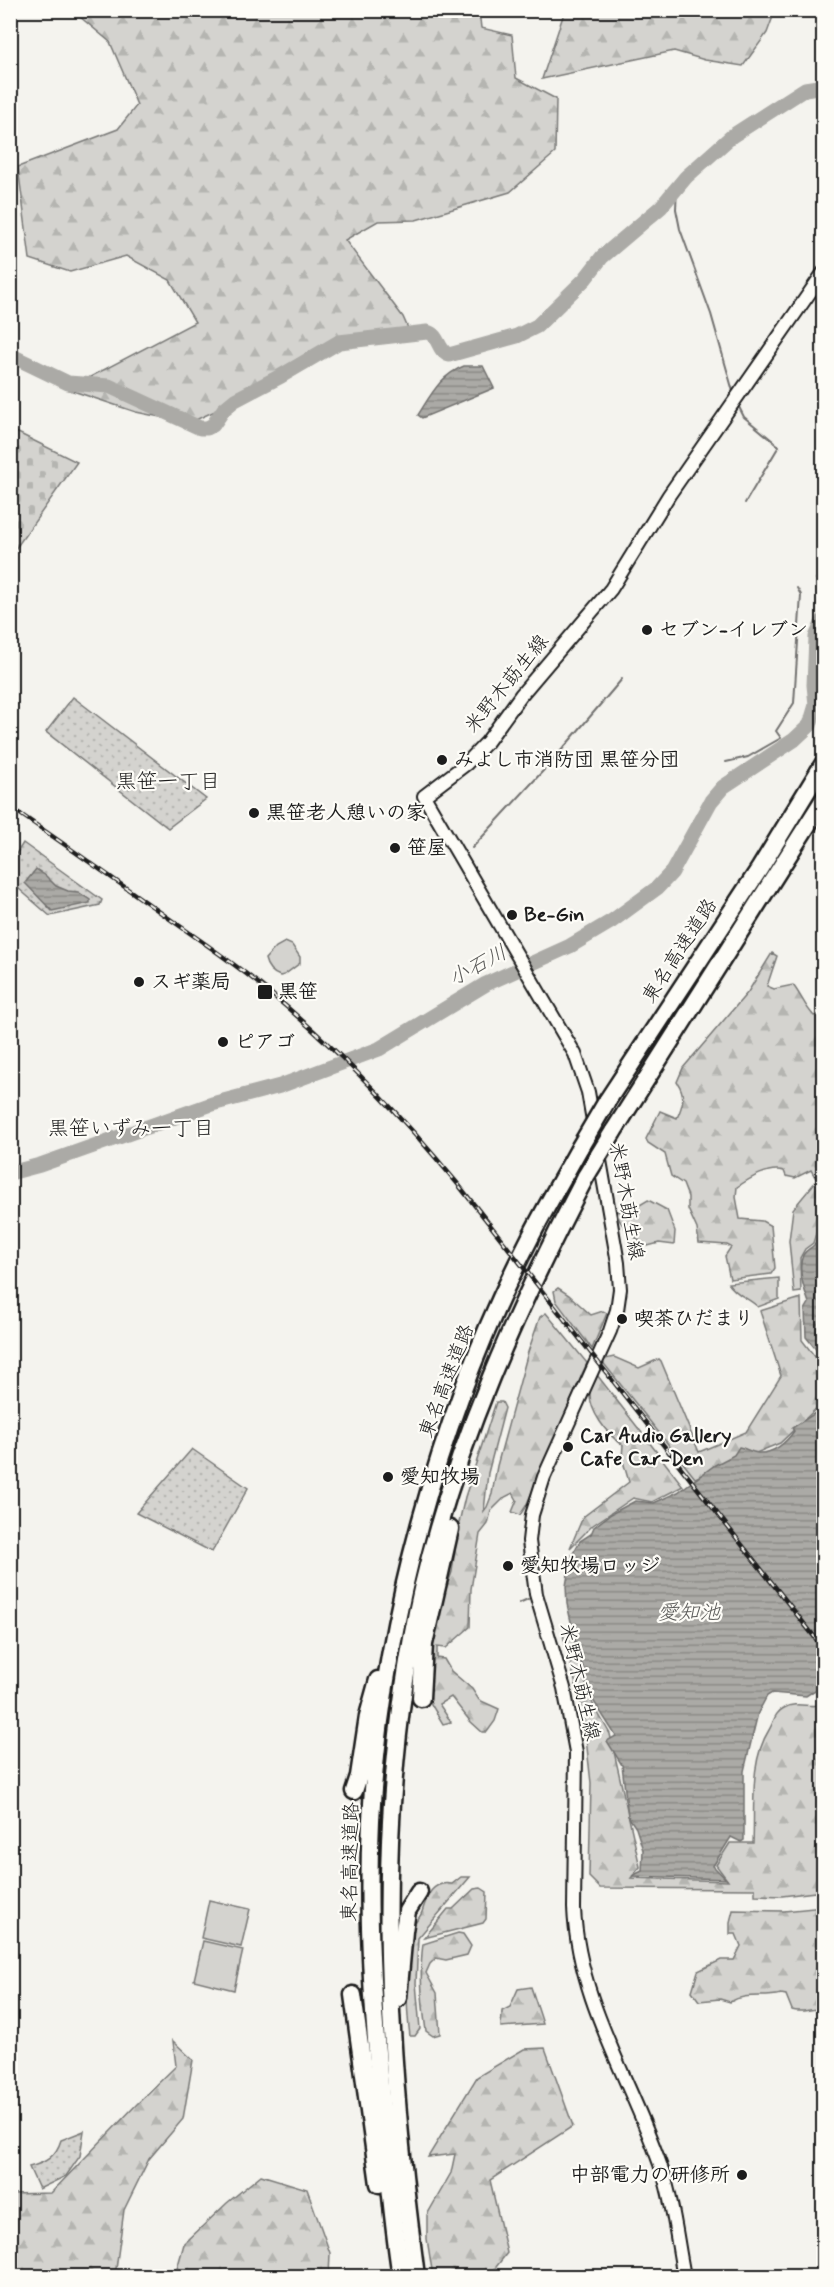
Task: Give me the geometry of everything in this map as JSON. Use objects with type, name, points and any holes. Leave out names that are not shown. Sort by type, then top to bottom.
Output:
[{"type":"highway","name":"東名高速道路","points":[[399,2277],[372,1986],[369,1897],[371,1818],[377,1752],[396,1631],[411,1562],[433,1481],[478,1353],[529,1239],[607,1101],[760,868],[824,763]]},
{"type":"highway","name":"東名高速道路","points":[[416,2277],[394,2077],[388,1966],[388,1880],[400,1719],[423,1589],[449,1495],[474,1420],[521,1304],[586,1176],[824,799]]},
{"type":"highway","points":[[421,1698],[424,1644],[474,1420]]},
{"type":"highway","points":[[354,1791],[359,1776],[369,1716],[411,1562]]},
{"type":"highway","points":[[394,2077],[404,1931],[407,1911],[419,1892]]},
{"type":"highway","points":[[353,1995],[378,2180],[399,2277]]},
{"type":"main road","name":"米野木莇生線","points":[[684,2277],[663,2172],[584,1977],[575,1932],[576,1752],[564,1688],[536,1594],[529,1541],[532,1515],[544,1477],[610,1331],[617,1310],[619,1280],[616,1245],[588,1092],[574,1054],[424,796],[466,765],[487,742],[521,694],[610,589],[669,495],[824,272]]},
{"type":"green space","points":[[565,10],[775,11],[767,33],[743,66],[705,60],[674,51],[542,79]]},
{"type":"green space","points":[[73,11],[479,11],[481,28],[512,35],[516,78],[556,99],[555,153],[510,192],[416,220],[378,221],[345,240],[403,317],[411,335],[343,338],[283,376],[189,423],[136,412],[67,389],[195,322],[170,280],[126,256],[70,272],[30,259],[18,167],[118,129],[137,105],[110,42]]},
{"type":"green space","points":[[10,429],[77,462],[11,555],[10,555]]},
{"type":"green space","points":[[73,697],[206,799],[168,828],[46,732]]},
{"type":"green space","points":[[23,843],[102,900],[100,905],[50,916],[11,882],[11,862]]},
{"type":"green space","points":[[285,942],[292,945],[300,957],[300,963],[280,976],[270,970],[265,959],[276,947]]},
{"type":"green space","points":[[772,953],[777,956],[767,986],[774,989],[793,985],[814,1016],[823,1014],[823,1212],[813,1243],[805,1249],[800,1258],[801,1292],[794,1293],[789,1241],[793,1209],[817,1180],[811,1170],[795,1178],[786,1176],[784,1171],[772,1170],[759,1174],[737,1187],[736,1197],[740,1219],[762,1221],[771,1226],[775,1268],[771,1274],[730,1279],[725,1256],[731,1247],[699,1243],[683,1184],[671,1176],[665,1154],[648,1143],[646,1139],[660,1111],[677,1118],[683,1100],[682,1091],[677,1082],[683,1068],[748,992]]},
{"type":"green space","points":[[823,978],[823,1014],[821,999]]},
{"type":"green space","points":[[648,1200],[667,1210],[675,1231],[674,1245],[659,1243],[648,1246],[633,1236],[621,1223],[616,1212],[627,1210],[633,1204],[640,1205]]},
{"type":"green space","points":[[779,1278],[779,1299],[758,1307],[735,1291],[728,1283]]},
{"type":"green space","points":[[558,1288],[591,1315],[603,1311],[607,1313],[592,1349],[556,1301],[554,1291]]},
{"type":"green space","points":[[801,1298],[802,1340],[823,1367],[823,1402],[780,1443],[695,1478],[601,1360],[614,1357],[639,1368],[659,1359],[699,1452],[746,1432],[781,1376],[760,1311]]},
{"type":"green space","points":[[546,1313],[587,1363],[526,1506],[520,1515],[512,1512],[517,1500],[513,1493],[505,1497],[491,1511],[488,1524],[480,1534],[471,1589],[470,1627],[446,1648],[437,1647],[437,1658],[444,1659],[451,1671],[472,1689],[479,1700],[499,1709],[495,1721],[487,1732],[482,1732],[451,1697],[439,1704],[451,1722],[443,1724],[431,1704],[428,1673],[434,1631],[439,1608],[452,1572],[465,1497],[496,1402],[502,1402],[505,1408],[488,1473],[484,1511],[492,1494],[497,1466],[528,1352],[540,1317]]},
{"type":"green space","points":[[594,1371],[683,1486],[652,1502],[633,1498],[593,1525],[570,1548],[583,1517],[629,1482],[622,1458],[623,1445],[605,1428],[592,1406],[590,1385]]},
{"type":"green space","points":[[192,1449],[248,1488],[212,1552],[136,1513]]},
{"type":"green space","points":[[572,1632],[590,1699],[610,1734],[640,1867],[631,1878],[728,1881],[716,1865],[730,1843],[753,1843],[758,1756],[778,1712],[789,1706],[815,1706],[823,1703],[823,1891],[782,1896],[755,1895],[755,1889],[600,1888],[589,1877],[591,1783],[583,1712],[563,1635]]},
{"type":"green space","points":[[461,1877],[470,1877],[418,1938],[416,1983],[420,2029],[415,2036],[410,2036],[407,1981],[413,1928],[431,1891],[440,1884],[452,1884]]},
{"type":"green space","points":[[481,1888],[487,1892],[486,1919],[483,1923],[424,1938],[448,1909],[453,1909],[474,1889]]},
{"type":"green space","points":[[209,1900],[250,1909],[241,1947],[201,1938]]},
{"type":"green space","points":[[823,1907],[823,2010],[792,2010],[786,1995],[781,1994],[749,1996],[730,2002],[720,1999],[699,2001],[692,1991],[698,1971],[721,1960],[734,1960],[741,1946],[736,1934],[730,1934],[733,1910],[784,1911]]},
{"type":"green space","points":[[458,1933],[463,1934],[471,1946],[467,1955],[446,1960],[436,1958],[426,1973],[437,1993],[440,2034],[433,2036],[426,2031],[423,2010],[421,1977],[423,1944]]},
{"type":"green space","points":[[203,1941],[243,1950],[234,1990],[194,1980]]},
{"type":"green space","points":[[531,1987],[543,2024],[501,2027],[502,2011],[510,2007],[518,1989]]},
{"type":"green space","points":[[173,2041],[193,2060],[183,2119],[149,2159],[124,2210],[115,2276],[11,2276],[11,2194],[51,2193],[176,2066]]},
{"type":"green space","points":[[545,2048],[573,2126],[490,2180],[507,2253],[489,2276],[433,2276],[427,2239],[427,2215],[451,2173],[455,2154],[428,2157],[477,2077],[524,2049]]},
{"type":"green space","points":[[84,2131],[80,2156],[66,2176],[39,2189],[29,2167],[49,2158],[56,2151],[61,2140]]},
{"type":"green space","points":[[261,2175],[307,2189],[330,2253],[329,2276],[175,2276],[184,2244],[227,2203]]},
{"type":"water","points":[[464,366],[483,366],[494,388],[422,418],[418,415],[443,380]]},
{"type":"water","points":[[36,869],[56,886],[78,892],[90,900],[90,903],[52,911],[25,883]]},
{"type":"water","points":[[823,1222],[824,1358],[806,1337],[805,1310],[809,1303],[801,1266],[803,1255],[814,1245]]},
{"type":"water","name":"愛知池","points":[[823,1408],[823,1685],[806,1696],[772,1693],[767,1696],[758,1713],[744,1771],[744,1840],[741,1842],[731,1837],[713,1866],[726,1879],[632,1876],[642,1871],[643,1850],[636,1828],[628,1816],[622,1765],[607,1741],[616,1736],[591,1697],[574,1635],[567,1604],[566,1586],[571,1557],[580,1541],[591,1534],[594,1527],[611,1514],[635,1501],[654,1503],[678,1492],[715,1465],[734,1455],[739,1447],[758,1453],[774,1450],[791,1435],[794,1431],[792,1428]]},
{"type":"waterway","points":[[10,355],[68,383],[109,386],[200,428],[207,428],[213,425],[224,409],[235,400],[339,342],[427,332],[434,336],[442,350],[449,355],[517,336],[537,326],[585,279],[602,257],[661,207],[686,177],[732,136],[805,89],[824,86]]},
{"type":"waterway","points":[[677,187],[676,209],[680,229],[711,314],[734,395]]},
{"type":"waterway","points":[[737,403],[744,417],[779,446],[745,503]]},
{"type":"waterway","points":[[816,579],[824,576]]},
{"type":"waterway","points":[[726,762],[748,757],[781,738],[776,731],[794,703],[801,595],[797,588]]},
{"type":"waterway","name":"小石川","points":[[10,1173],[40,1165],[212,1104],[280,1086],[379,1049],[486,984],[570,946],[612,921],[657,888],[672,872],[711,801],[723,787],[794,740],[810,725],[816,705],[814,685],[816,637],[824,619]]},
{"type":"waterway","points":[[472,848],[554,759],[622,679]]},
{"type":"waterway","points":[[519,1603],[528,1599]]},
{"type":"railway","points":[[10,807],[244,972],[295,1014],[368,1083],[457,1183],[824,1649]]},
{"type":"place","name":"セブン-イレブン","points":[[647,630]]},
{"type":"place","name":"みよし市消防団 黒笹分団","points":[[442,760]]},
{"type":"place","name":"黒笹老人憩いの家","points":[[254,813]]},
{"type":"place","name":"笹屋","points":[[395,848]]},
{"type":"place","name":"Be-Gin","points":[[512,915]]},
{"type":"place","name":"スギ薬局","points":[[139,982]]},
{"type":"place","name":"黒笹","points":[[265,992]]},
{"type":"place","name":"ピアゴ","points":[[223,1042]]},
{"type":"place","name":"喫茶ひだまり","points":[[622,1319]]},
{"type":"place","name":"Car Audio Gallery Cafe Car-Den","points":[[568,1447]]},
{"type":"place","name":"愛知牧場","points":[[388,1477]]},
{"type":"place","name":"愛知牧場ロッジ","points":[[508,1566]]},
{"type":"place","name":"中部電力の研修所","points":[[742,2175]]},
{"type":"district","name":"黒笹一丁目","points":[[168,782]]},
{"type":"district","name":"黒笹いずみ一丁目","points":[[131,1129]]}]
